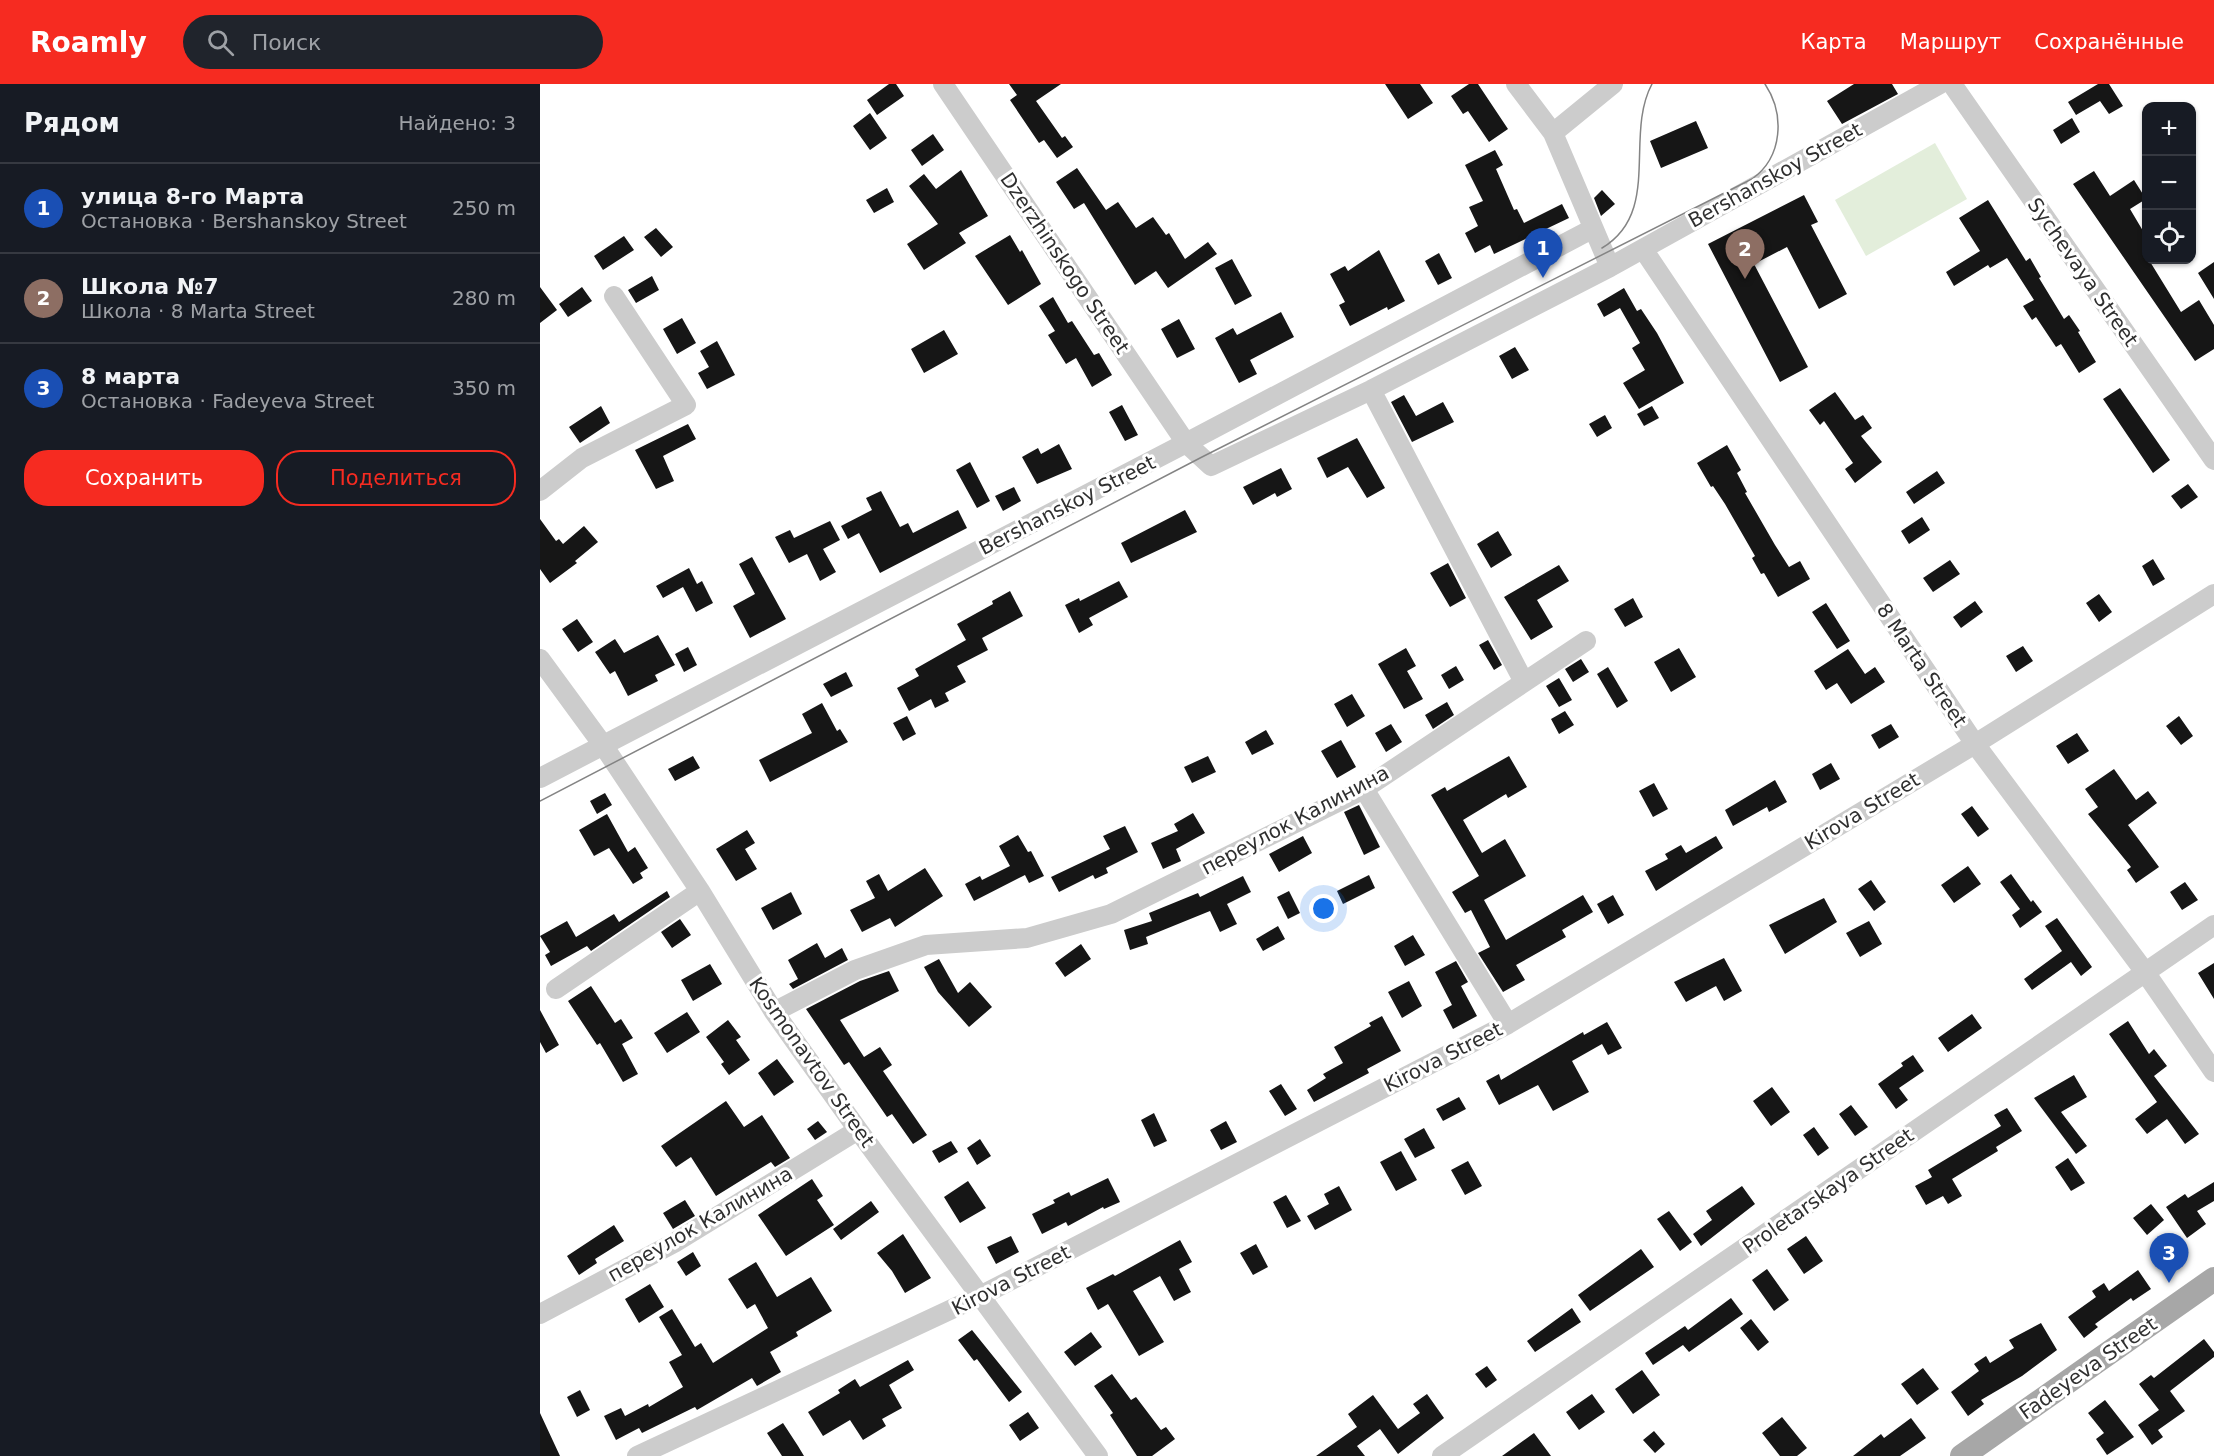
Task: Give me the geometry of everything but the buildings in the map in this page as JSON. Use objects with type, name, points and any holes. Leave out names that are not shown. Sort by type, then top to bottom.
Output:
[{"type":"main road","name":"Fadeyeva Street","points":[[1962,1456],[2214,1279]]},
{"type":"street","name":"Dzerzhinskogo Street","points":[[943,84],[1186,443],[1211,466],[1371,390]]},
{"type":"street","points":[[1516,84],[1553,133],[1610,267]]},
{"type":"street","points":[[1553,133],[1613,84]]},
{"type":"street","name":"Bershanskoy Street","points":[[1371,390],[1610,267],[1941,84]]},
{"type":"street","name":"Sychevaya Street","points":[[1952,84],[2214,460]]},
{"type":"street","name":"Bershanskoy Street","points":[[540,778],[1186,443],[1592,229]]},
{"type":"street","name":"8 Marta Street","points":[[1642,249],[1975,744],[2145,972],[2214,1072]]},
{"type":"street","points":[[540,491],[582,458],[686,405],[614,296]]},
{"type":"street","points":[[1371,390],[1524,682]]},
{"type":"street","name":"Kirova Street","points":[[637,1456],[982,1296],[1508,1024],[1975,744],[2214,594]]},
{"type":"street","name":"переулок Калинина","points":[[774,1012],[855,970],[926,945],[1027,938],[1111,914],[1364,789],[1586,641]]},
{"type":"street","name":"Kosmonavtov Street","points":[[540,659],[603,745],[700,891],[774,1012],[1098,1456]]},
{"type":"street","points":[[1364,789],[1508,1024]]},
{"type":"street","points":[[556,989],[700,891]]},
{"type":"street","name":"Proletarskaya Street","points":[[1442,1456],[2214,925]]},
{"type":"street","name":"переулок Калинина","points":[[540,1314],[674,1243],[858,1130]]},
{"type":"green space","points":[[1935,143],[1967,199],[1866,256],[1835,200]]},
{"type":"tram line","points":[[1602,248],[1620,233],[1631,214],[1637,194],[1644,104],[1652,84]]},
{"type":"tram line","points":[[540,801],[1202,457],[1752,179],[1770,159],[1778,135],[1776,108],[1765,84]]},
{"type":"place","name":"улица 8-го Марта","points":[[1543,278]]},
{"type":"place","name":"Школа №7","points":[[1745,279]]},
{"type":"place","name":"8 марта","points":[[2169,1283]]}]
